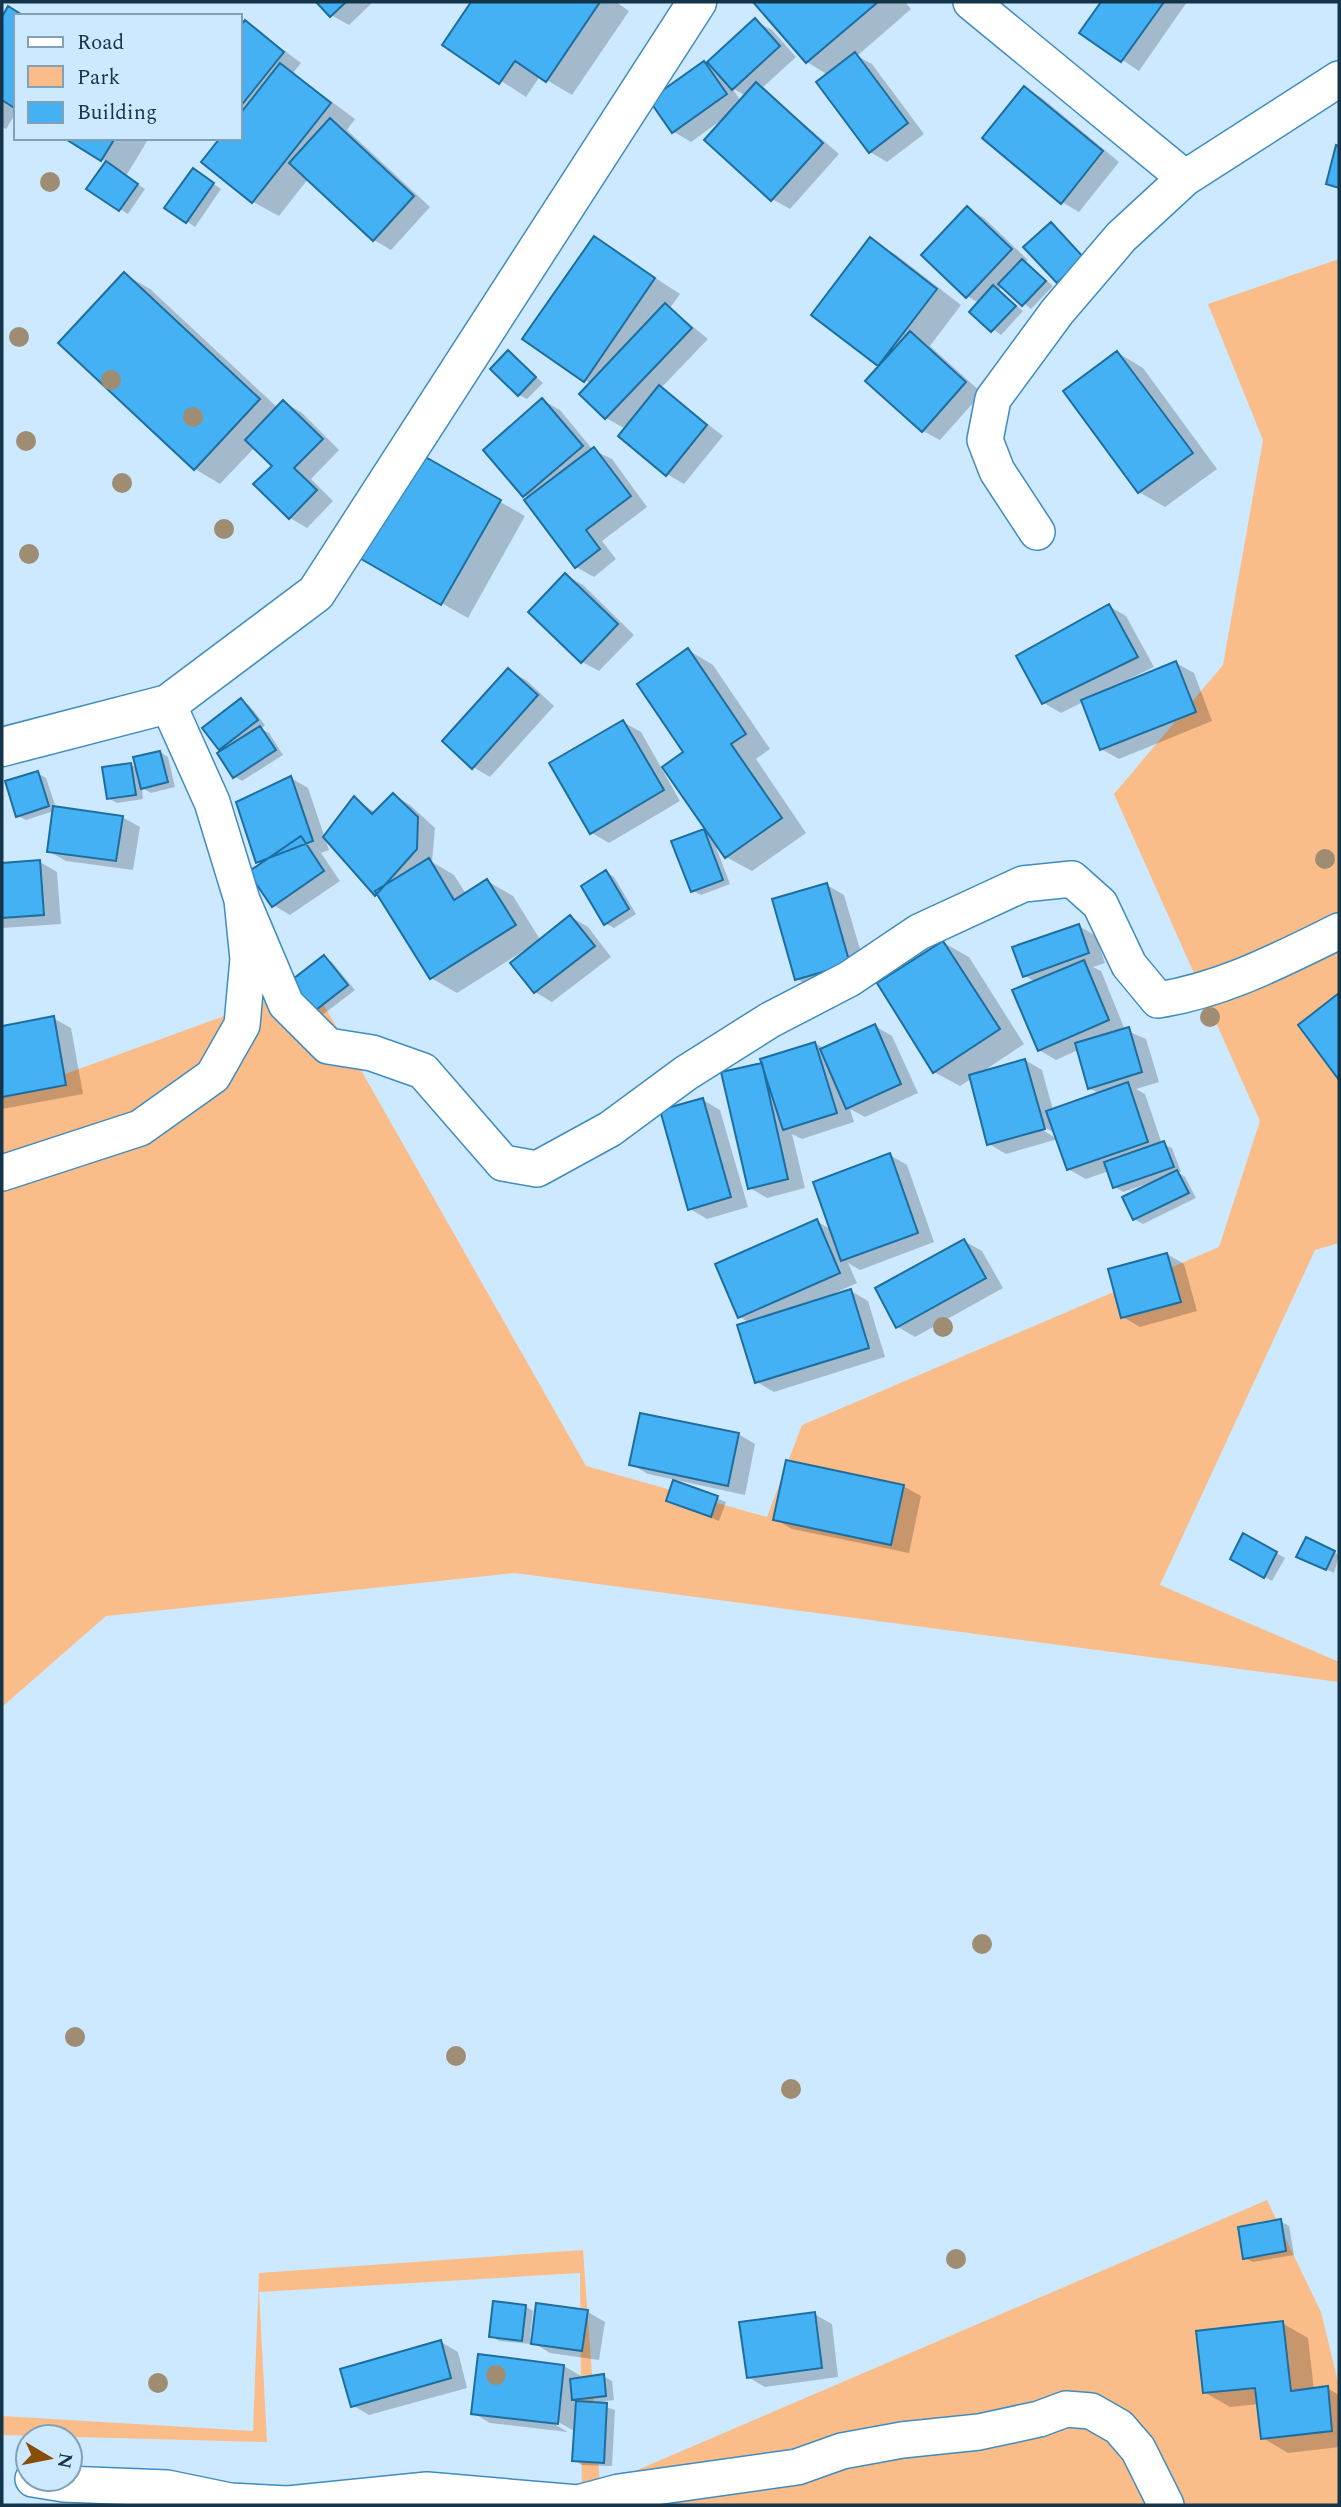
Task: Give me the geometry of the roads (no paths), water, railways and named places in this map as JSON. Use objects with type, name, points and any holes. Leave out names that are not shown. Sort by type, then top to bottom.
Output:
[{"type":"street","points":[[2,747],[168,704],[316,593],[697,2]]},
{"type":"street","points":[[971,2],[1185,178]]},
{"type":"street","points":[[1037,532],[997,471],[985,440],[993,399],[1057,312],[1121,237],[1185,178],[1339,79]]},
{"type":"street","points":[[168,704],[212,802],[242,900],[286,1004],[328,1046],[372,1053],[423,1071],[503,1163],[537,1169],[610,1129],[686,1073],[770,1020],[849,979],[919,932],[1024,884],[1072,879],[1100,904],[1129,965],[1158,1000],[1193,995],[1245,977],[1339,931]]},
{"type":"street","points":[[2,1173],[140,1128],[213,1076],[242,1025],[247,959],[242,900]]},
{"type":"street","points":[[84,2485],[167,2488],[230,2501],[288,2504],[427,2490],[578,2503],[619,2491],[797,2467],[842,2451],[902,2440],[979,2432],[1039,2419],[1066,2409],[1091,2411],[1119,2427],[1138,2449],[1166,2505]]}]
